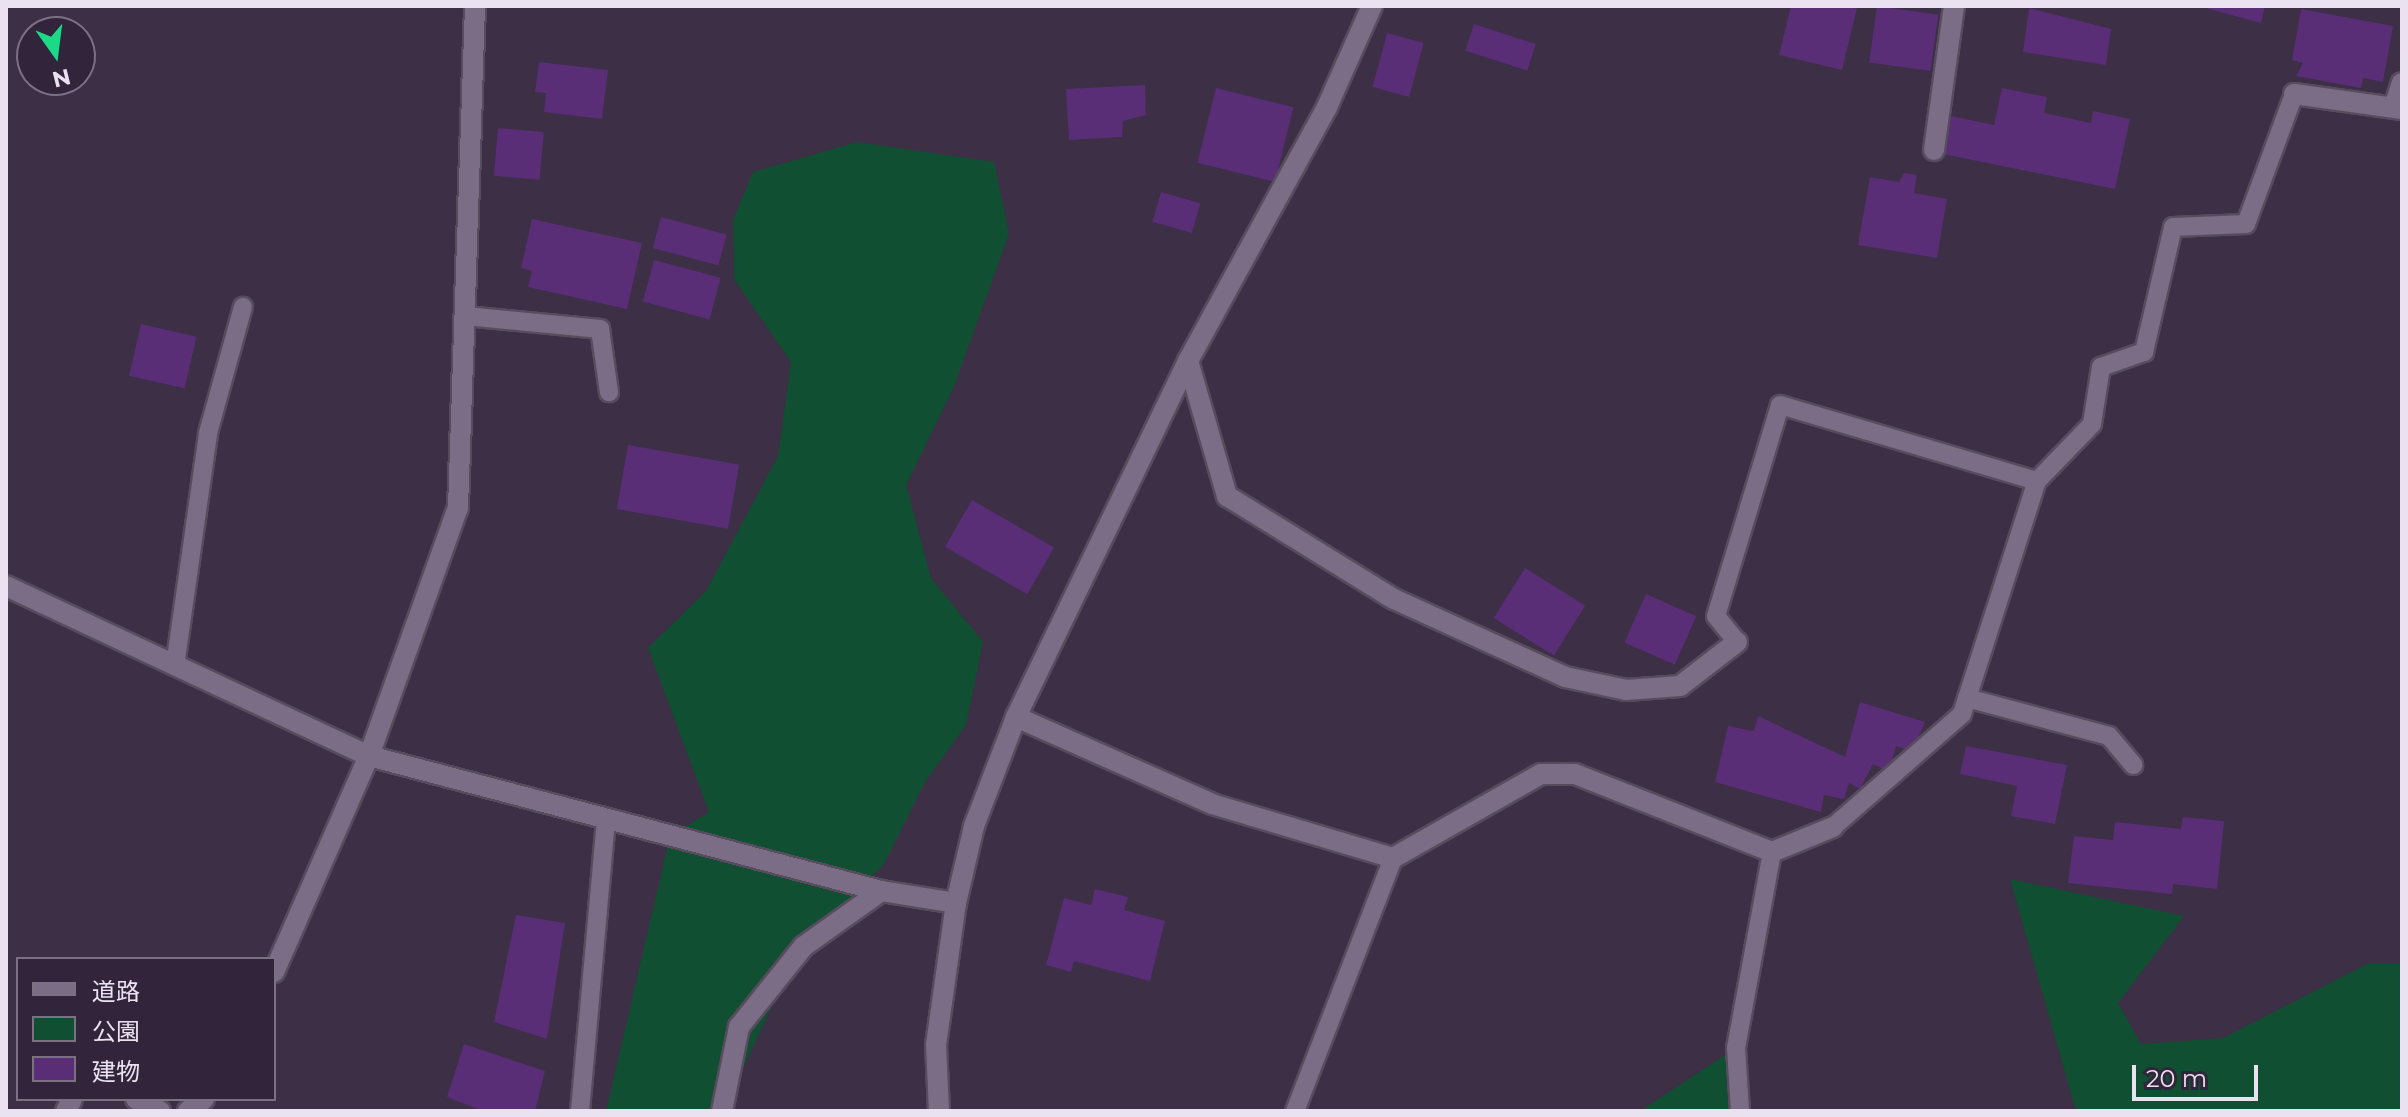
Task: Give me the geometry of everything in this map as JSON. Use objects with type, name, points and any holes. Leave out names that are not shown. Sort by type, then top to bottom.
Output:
[{"type":"street","points":[[276,967],[369,756],[458,508],[475,6]]},
{"type":"street","points":[[939,1111],[936,1045],[956,903],[974,826],[1016,717],[1188,361],[1327,107],[1372,6]]},
{"type":"street","points":[[1934,150],[1954,6]]},
{"type":"street","points":[[2294,94],[2398,108],[2402,83]]},
{"type":"street","points":[[1188,361],[1227,496],[1394,599],[1565,677],[1626,690],[1680,686],[1737,642]]},
{"type":"street","points":[[6,586],[369,756],[881,891],[956,903]]},
{"type":"street","points":[[1016,717],[1212,804],[1393,858],[1541,774],[1575,774],[1772,852],[1833,827]]},
{"type":"street","points":[[722,1111],[739,1027],[804,946],[881,891]]},
{"type":"street","points":[[140,1101],[160,1111]]},
{"type":"lane","points":[[1833,827],[1962,714],[2037,481],[2092,424],[2101,367],[2144,352],[2173,227],[2246,224],[2294,94]]},
{"type":"lane","points":[[175,666],[208,433],[243,307]]},
{"type":"lane","points":[[465,316],[600,329],[609,392]]},
{"type":"lane","points":[[1737,642],[1716,616],[1780,405],[2037,481]]},
{"type":"lane","points":[[1967,698],[2109,736],[2133,765]]},
{"type":"lane","points":[[580,1111],[606,820]]},
{"type":"lane","points":[[1740,1111],[1736,1048],[1772,852]]},
{"type":"lane","points":[[1295,1111],[1393,858]]},
{"type":"green space","points":[[857,142],[994,162],[1009,234],[953,389],[906,485],[931,578],[983,642],[966,725],[925,782],[884,864],[794,959],[723,1111],[606,1111],[670,836],[709,812],[648,648],[706,591],[778,456],[791,362],[734,279],[733,220],[753,172]]},
{"type":"green space","points":[[2010,879],[2184,916],[2118,1003],[2141,1044],[2223,1038],[2367,964],[2402,964],[2402,1111],[2076,1111]]},
{"type":"green space","points":[[1736,1048],[1740,1111],[1640,1111]]},
{"type":"building","points":[[1791,6],[1857,8],[1842,70],[1779,55]]},
{"type":"building","points":[[1877,6],[1938,15],[1930,71],[1869,62]]},
{"type":"building","points":[[2198,6],[2265,6],[2261,23]]},
{"type":"building","points":[[2029,8],[2111,29],[2106,65],[2023,52]]},
{"type":"building","points":[[2301,9],[2393,26],[2383,82],[2363,78],[2361,88],[2296,76],[2303,63],[2292,60]]},
{"type":"building","points":[[1474,24],[1536,44],[1527,71],[1465,51]]},
{"type":"building","points":[[1387,33],[1424,43],[1409,97],[1373,87]]},
{"type":"building","points":[[539,62],[608,70],[602,119],[544,112],[546,93],[535,92]]},
{"type":"building","points":[[1145,85],[1146,115],[1123,121],[1122,137],[1069,140],[1066,89]]},
{"type":"building","points":[[1216,88],[1294,107],[1275,182],[1197,163]]},
{"type":"building","points":[[2002,88],[2047,97],[2044,113],[2091,123],[2093,111],[2130,119],[2115,189],[1943,154],[1951,116],[1994,125]]},
{"type":"building","points":[[498,128],[544,132],[540,180],[494,176]]},
{"type":"building","points":[[1904,173],[1917,175],[1914,193],[1947,199],[1937,258],[1858,245],[1870,177],[1899,182]]},
{"type":"building","points":[[1161,192],[1200,203],[1192,233],[1152,222]]},
{"type":"building","points":[[661,217],[727,235],[718,266],[653,248]]},
{"type":"building","points":[[532,219],[642,243],[627,309],[528,287],[532,271],[521,268]]},
{"type":"building","points":[[654,260],[721,278],[710,319],[643,302]]},
{"type":"building","points":[[141,324],[197,337],[185,388],[129,376]]},
{"type":"building","points":[[628,445],[739,465],[728,529],[617,509]]},
{"type":"building","points":[[972,500],[1054,547],[1027,594],[945,547]]},
{"type":"building","points":[[1525,568],[1585,606],[1554,656],[1494,618]]},
{"type":"building","points":[[1646,594],[1696,616],[1675,665],[1624,642]]},
{"type":"building","points":[[1860,702],[1925,722],[1912,751],[1896,746],[1888,772],[1873,764],[1860,789],[1849,783],[1844,799],[1824,795],[1821,812],[1715,782],[1728,726],[1754,731],[1758,716],[1845,757]]},
{"type":"building","points":[[1966,746],[2067,765],[2055,824],[2011,816],[2017,786],[1960,774]]},
{"type":"building","points":[[2183,817],[2224,821],[2217,889],[2173,884],[2172,894],[2068,883],[2074,836],[2113,840],[2115,822],[2181,829]]},
{"type":"building","points":[[1095,889],[1128,897],[1124,910],[1165,921],[1150,981],[1074,961],[1071,972],[1046,965],[1064,898],[1091,905]]},
{"type":"building","points":[[516,915],[565,923],[547,1039],[494,1022]]},
{"type":"building","points":[[464,1044],[545,1071],[535,1111],[483,1111],[447,1097]]}]
